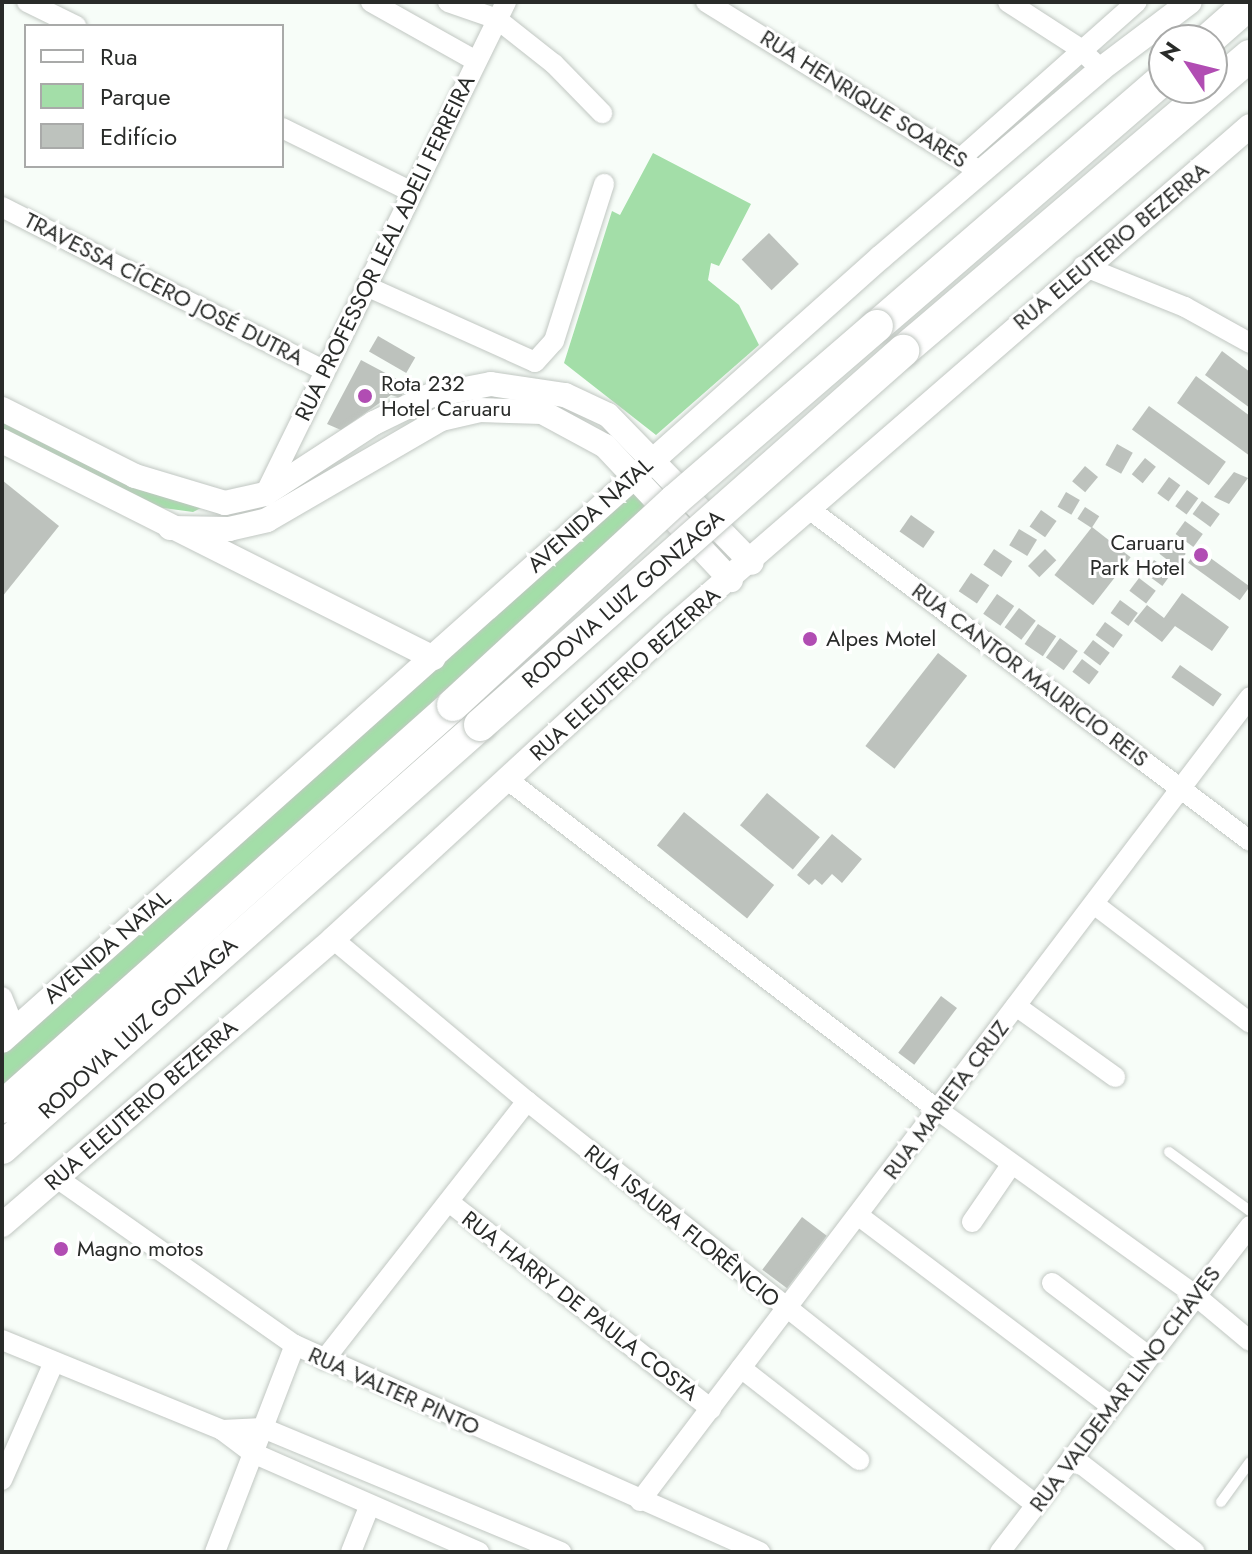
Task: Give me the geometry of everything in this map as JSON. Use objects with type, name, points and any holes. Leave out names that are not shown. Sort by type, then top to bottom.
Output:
[{"type":"highway","points":[[1226,24],[1250,3]]},
{"type":"highway","name":"RODOVIA LUIZ GONZAGA","points":[[2,1148],[903,351],[1250,56]]},
{"type":"highway","name":"RODOVIA LUIZ GONZAGA","points":[[2,1107],[453,705],[674,501],[1148,92]]},
{"type":"street","points":[[27,2],[72,24]]},
{"type":"street","points":[[371,2],[476,61]]},
{"type":"street","points":[[448,2],[502,10],[602,113]]},
{"type":"street","name":"RUA HENRIQUE SOARES","points":[[706,2],[971,165]]},
{"type":"street","points":[[1008,2],[1079,48],[1101,69]]},
{"type":"street","points":[[971,165],[1079,48],[1137,2]]},
{"type":"street","name":"AVENIDA NATAL","points":[[8,1035],[433,658],[971,165],[1190,2]]},
{"type":"street","name":"RUA PROFESSOR LEAL ADELI FERREIRA","points":[[265,494],[502,10]]},
{"type":"street","name":"RUA ELEUTERIO BEZERRA","points":[[2,1225],[333,939],[1083,266],[1250,126]]},
{"type":"street","points":[[284,129],[412,192]]},
{"type":"street","points":[[366,286],[535,362],[554,341],[604,184]]},
{"type":"street","name":"TRAVESSA CÍCERO JOSÉ DUTRA","points":[[2,207],[325,371]]},
{"type":"street","points":[[1083,266],[1185,307],[1250,343]]},
{"type":"street","points":[[2,409],[135,476],[225,503],[265,494],[374,423],[429,396],[491,384],[565,395],[594,408],[654,457],[752,563]]},
{"type":"street","points":[[170,528],[229,529],[267,520],[441,419],[479,410],[542,412],[566,421],[605,446],[731,580]]},
{"type":"street","points":[[2,441],[433,658]]},
{"type":"street","name":"RUA CANTOR MAURICIO REIS","points":[[809,509],[1250,841]]},
{"type":"street","name":"RUA MARIETA CRUZ","points":[[640,1501],[939,1111],[1250,697]]},
{"type":"street","points":[[508,780],[939,1111],[1196,1296],[1250,1341]]},
{"type":"street","points":[[1094,904],[1250,1023]]},
{"type":"street","name":"RUA ISAURA FLORÊNCIO","points":[[333,939],[527,1101],[1036,1505]]},
{"type":"street","points":[[2,997],[8,1035]]},
{"type":"street","points":[[1016,1006],[1115,1077]]},
{"type":"street","points":[[324,1360],[527,1101]]},
{"type":"street","points":[[972,1222],[1011,1165]]},
{"type":"street","name":"RUA VALTER PINTO","points":[[57,1178],[295,1345],[736,1547],[760,1552]]},
{"type":"street","name":"RUA HARRY DE PAULA COSTA","points":[[449,1202],[711,1409]]},
{"type":"street","points":[[859,1216],[1111,1406]]},
{"type":"street","name":"RUA VALDEMAR LINO CHAVES","points":[[1000,1552],[1250,1226]]},
{"type":"street","points":[[1052,1283],[1148,1356]]},
{"type":"street","points":[[2,1340],[222,1430],[253,1453],[369,1507],[479,1552]]},
{"type":"street","points":[[215,1552],[295,1345]]},
{"type":"street","points":[[2,1480],[54,1362]]},
{"type":"street","points":[[741,1368],[859,1460]]},
{"type":"street","points":[[222,1430],[263,1428],[561,1552]]},
{"type":"street","points":[[1072,1457],[1195,1552]]},
{"type":"street","points":[[351,1552],[369,1507]]},
{"type":"lane","points":[[1169,1152],[1250,1211]]},
{"type":"lane","points":[[1221,1502],[1250,1462]]},
{"type":"green space","points":[[653,153],[751,204],[719,266],[711,263],[708,280],[739,305],[759,345],[656,435],[564,363],[612,211],[620,215]]},
{"type":"green space","points":[[2,414],[207,505],[193,512],[156,507],[2,434]]},
{"type":"green space","points":[[633,486],[665,515],[2,1095],[2,1054]]},
{"type":"building","points":[[769,233],[799,264],[772,290],[742,259]]},
{"type":"building","points":[[378,336],[415,358],[406,373],[369,352]]},
{"type":"building","points":[[1222,351],[1250,372],[1250,408],[1205,375]]},
{"type":"building","name":"Rota 232 Hotel Caruaru","points":[[361,360],[406,384],[401,398],[391,395],[341,430],[327,424]]},
{"type":"building","points":[[1196,376],[1250,416],[1250,456],[1177,403]]},
{"type":"building","points":[[1149,406],[1226,462],[1209,485],[1132,429]]},
{"type":"building","points":[[1117,444],[1133,453],[1121,474],[1105,465]]},
{"type":"building","points":[[1145,458],[1156,467],[1143,483],[1132,474]]},
{"type":"building","points":[[1085,466],[1098,477],[1085,492],[1072,481]]},
{"type":"building","points":[[1234,472],[1248,478],[1229,504],[1214,497]]},
{"type":"building","points":[[1169,477],[1180,485],[1169,501],[1157,493]]},
{"type":"building","points":[[2,480],[59,526],[2,597]]},
{"type":"building","points":[[1187,490],[1198,498],[1187,514],[1175,506]]},
{"type":"building","points":[[1066,492],[1080,500],[1071,515],[1058,507]]},
{"type":"building","points":[[1202,501],[1220,514],[1210,527],[1193,514]]},
{"type":"building","points":[[1085,507],[1099,516],[1092,528],[1077,519]]},
{"type":"building","points":[[1041,510],[1057,521],[1045,537],[1030,526]]},
{"type":"building","points":[[911,515],[935,532],[923,548],[900,531]]},
{"type":"building","points":[[1185,521],[1203,534],[1193,547],[1176,534]]},
{"type":"building","points":[[1092,527],[1131,557],[1093,605],[1054,575]]},
{"type":"building","points":[[1019,529],[1037,540],[1027,556],[1009,545]]},
{"type":"building","points":[[1169,541],[1186,554],[1176,566],[1159,554]]},
{"type":"building","points":[[994,549],[1012,561],[1002,577],[983,565]]},
{"type":"building","points":[[1045,549],[1056,560],[1039,577],[1028,566]]},
{"type":"building","points":[[1198,549],[1250,587],[1240,600],[1188,563]]},
{"type":"building","points":[[1154,560],[1172,573],[1162,586],[1145,573]]},
{"type":"building","points":[[971,573],[989,585],[977,604],[959,591]]},
{"type":"building","points":[[1139,578],[1156,591],[1146,603],[1129,591]]},
{"type":"building","points":[[1182,593],[1229,627],[1212,651],[1175,626],[1162,642],[1134,621],[1147,605],[1164,618]]},
{"type":"building","points":[[997,594],[1014,606],[1000,626],[983,614]]},
{"type":"building","points":[[1120,600],[1138,613],[1128,626],[1111,613]]},
{"type":"building","points":[[1019,608],[1036,621],[1021,640],[1005,627]]},
{"type":"building","points":[[1105,622],[1123,635],[1113,648],[1096,635]]},
{"type":"building","points":[[1038,624],[1056,636],[1043,656],[1025,644]]},
{"type":"building","points":[[1060,638],[1078,651],[1064,670],[1046,657]]},
{"type":"building","points":[[1093,640],[1110,653],[1100,665],[1083,653]]},
{"type":"building","points":[[938,653],[967,676],[895,769],[865,746]]},
{"type":"building","points":[[1082,659],[1099,672],[1089,684],[1072,672]]},
{"type":"building","points":[[1180,665],[1222,694],[1213,707],[1171,677]]},
{"type":"building","points":[[767,793],[820,837],[793,870],[740,825]]},
{"type":"building","points":[[684,812],[774,885],[747,918],[657,845]]},
{"type":"building","points":[[832,834],[862,859],[842,883],[832,874],[822,885],[815,879],[809,885],[797,875]]},
{"type":"building","points":[[941,996],[957,1008],[914,1065],[898,1053]]},
{"type":"building","points":[[802,1217],[827,1236],[787,1288],[762,1270]]},
{"type":"place","name":"Rota 232 Hotel Caruaru","points":[[365,396]]},
{"type":"place","name":"Caruaru Park Hotel","points":[[1201,555]]},
{"type":"place","name":"Alpes Motel","points":[[810,639]]},
{"type":"place","name":"Magno motos","points":[[61,1249]]}]
